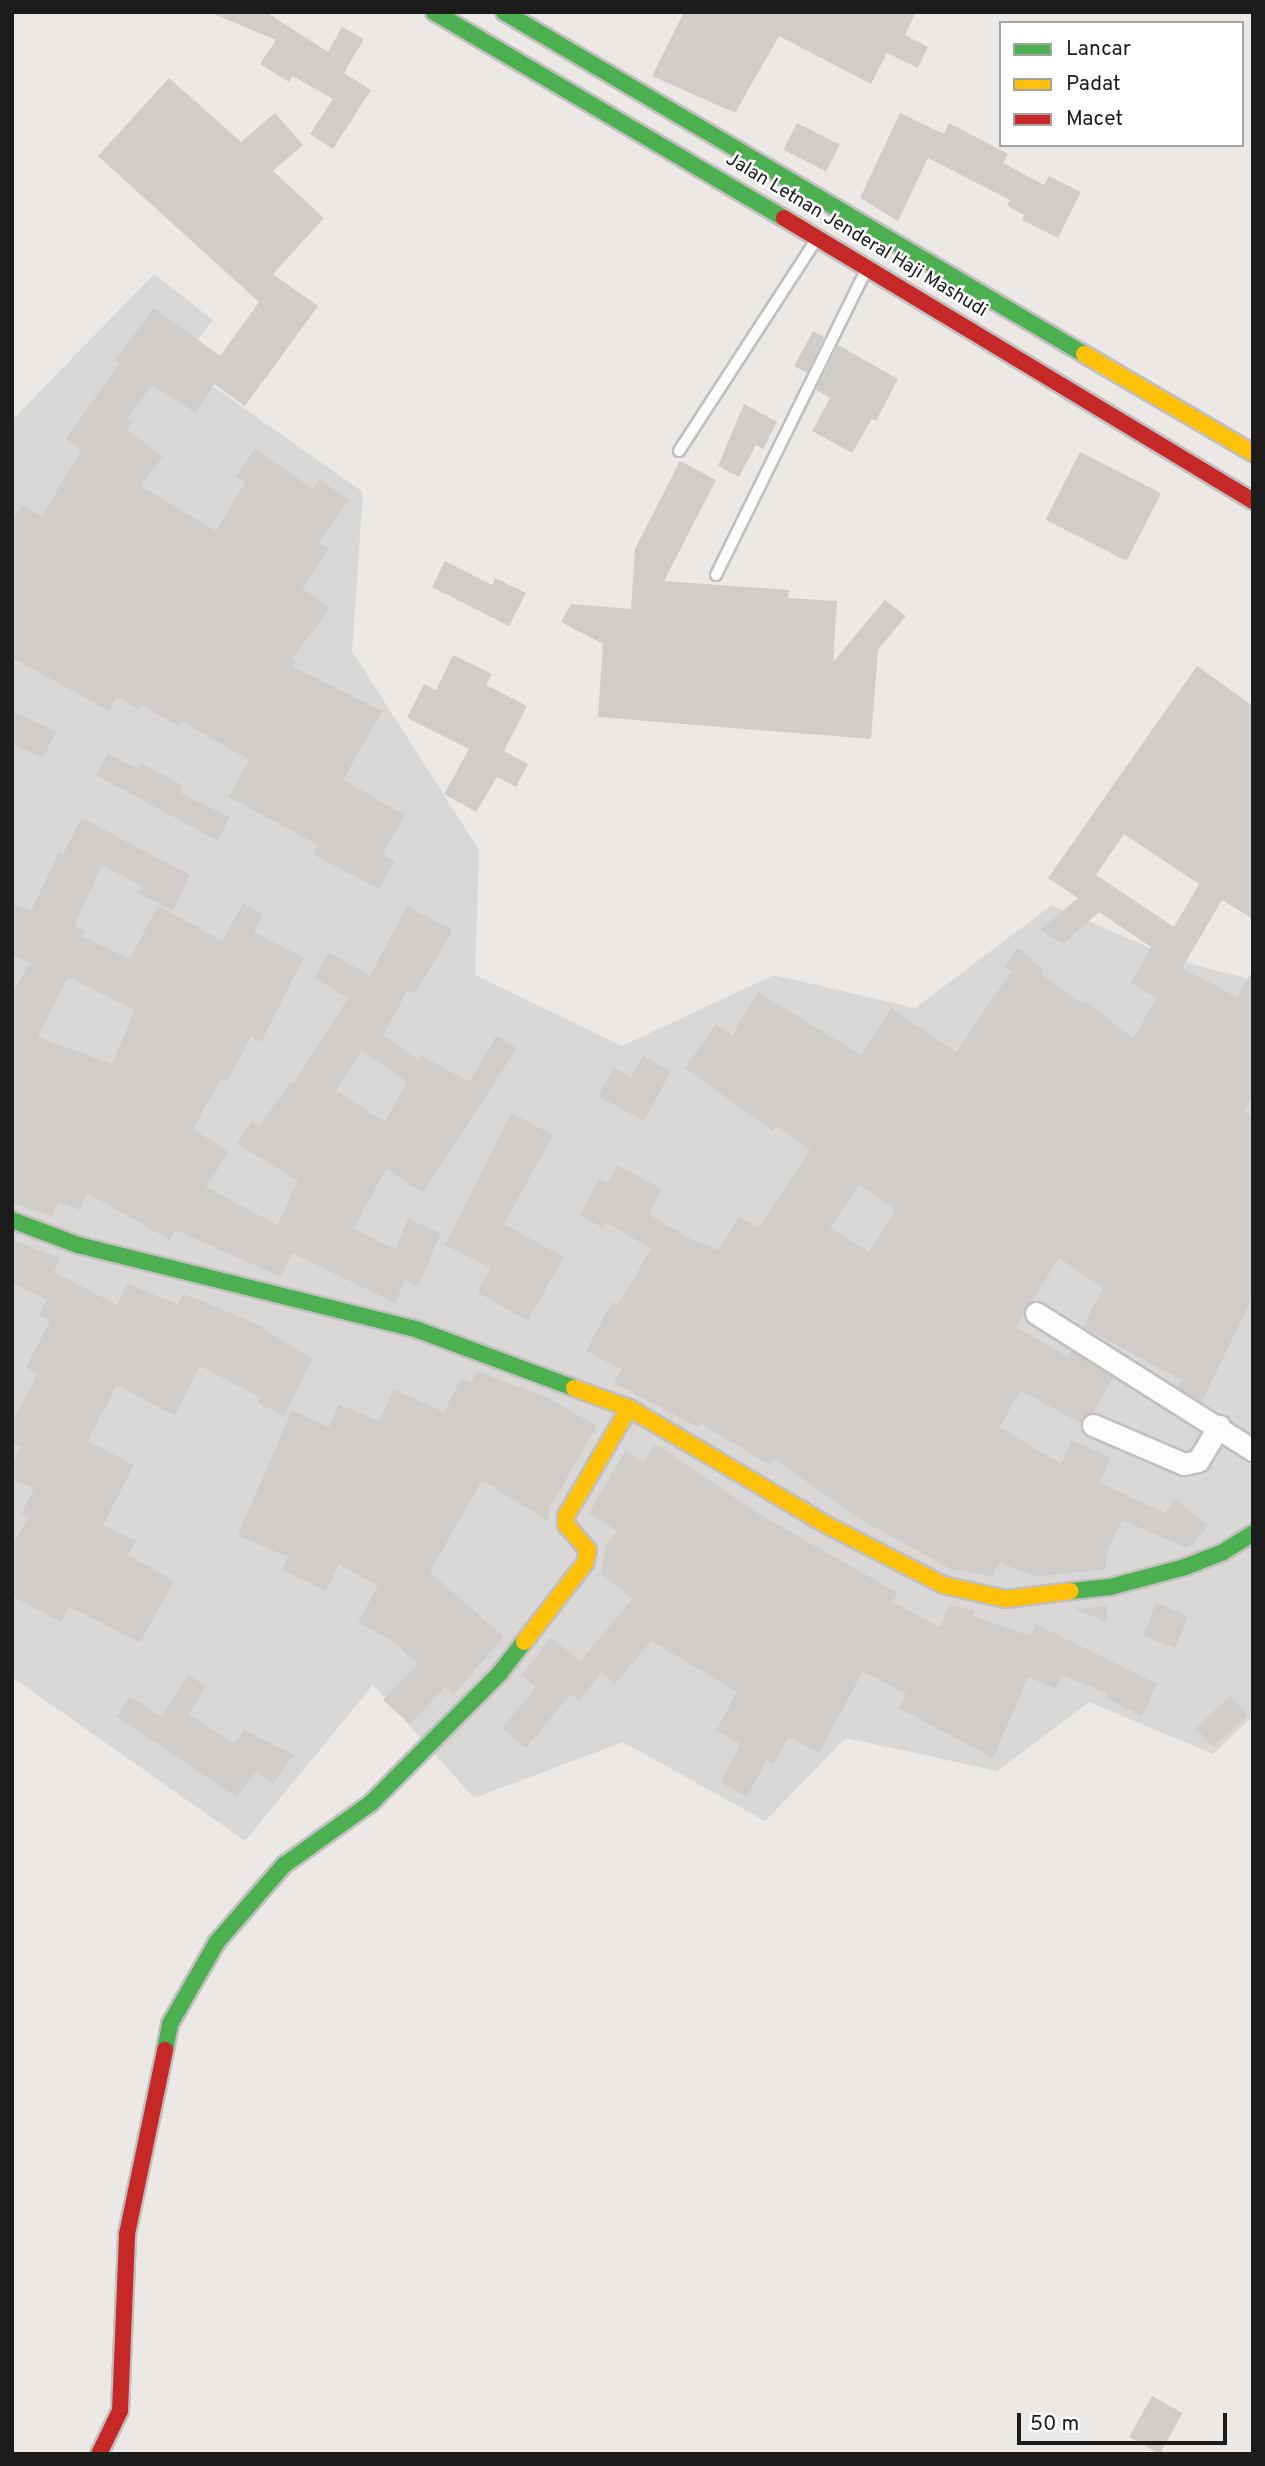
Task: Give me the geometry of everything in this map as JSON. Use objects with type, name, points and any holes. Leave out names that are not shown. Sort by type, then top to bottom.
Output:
[{"type":"street","name":"Jalan Letnan Jenderal Haji Mashudi","points":[[434,12],[817,237],[1253,501]]},
{"type":"street","name":"Jalan Letnan Jenderal Haji Mashudi","points":[[504,12],[1253,453]]},
{"type":"street","points":[[548,78],[569,49]]},
{"type":"street","points":[[909,292],[928,260]]},
{"type":"street","points":[[12,1220],[78,1245],[418,1330],[629,1408],[825,1524],[943,1585],[1006,1599],[1111,1587],[1185,1567],[1223,1552],[1253,1533]]},
{"type":"street","points":[[1036,1312],[1253,1450]]},
{"type":"street","points":[[99,2454],[120,2411],[127,2234],[170,2024],[217,1941],[284,1865],[371,1803],[499,1674],[585,1563],[588,1550],[566,1525],[566,1516],[629,1408]]},
{"type":"street","points":[[1093,1425],[1167,1460],[1191,1465],[1219,1426]]},
{"type":"lane","points":[[679,451],[817,237]]},
{"type":"lane","points":[[716,575],[867,268]]},
{"type":"shaded area","points":[[154,274],[213,320],[180,363],[363,492],[352,651],[479,850],[475,975],[622,1046],[774,975],[915,1008],[1052,905],[1177,960],[1253,980],[1253,1716],[1213,1754],[1089,1702],[997,1771],[846,1738],[765,1821],[623,1742],[474,1798],[373,1685],[245,1841],[12,1677],[12,420]]},
{"type":"building","points":[[209,12],[266,12],[328,52],[342,27],[364,39],[344,73],[371,90],[333,149],[310,134],[333,99],[293,76],[289,82],[260,64],[276,40]]},
{"type":"building","points":[[684,12],[916,12],[905,35],[928,47],[918,68],[887,53],[871,84],[779,36],[735,113],[652,76]]},
{"type":"building","points":[[169,78],[241,142],[275,113],[303,145],[273,171],[324,218],[273,274],[318,306],[245,406],[214,384],[196,413],[152,385],[127,419],[132,423],[127,430],[163,456],[141,486],[216,531],[245,482],[236,476],[255,449],[313,489],[320,480],[349,500],[319,542],[329,549],[302,588],[330,608],[292,659],[296,661],[293,667],[382,711],[343,780],[405,815],[383,854],[395,861],[379,889],[312,854],[318,845],[229,797],[249,760],[181,721],[178,726],[141,705],[138,709],[117,697],[110,711],[12,658],[12,523],[22,505],[42,516],[81,450],[66,439],[119,364],[115,360],[154,308],[220,356],[259,302],[98,156]]},
{"type":"building","points":[[900,113],[944,134],[949,123],[1008,154],[1003,163],[1044,185],[1049,176],[1081,192],[1058,238],[1022,220],[1024,215],[1007,206],[1010,200],[928,158],[898,221],[860,198]]},
{"type":"building","points":[[797,123],[840,145],[826,172],[783,150]]},
{"type":"building","points":[[813,331],[824,337],[807,373],[794,366]]},
{"type":"building","points":[[838,345],[898,379],[876,421],[872,419],[852,453],[812,431],[830,398],[816,390]]},
{"type":"building","points":[[744,404],[777,422],[763,449],[756,445],[739,477],[718,466]]},
{"type":"building","points":[[1080,452],[1161,493],[1127,561],[1045,520]]},
{"type":"building","points":[[680,461],[716,480],[664,581],[789,590],[788,598],[837,601],[833,662],[885,600],[906,616],[878,650],[871,739],[598,717],[603,644],[561,622],[571,604],[631,609],[635,549]]},
{"type":"building","points":[[445,561],[492,585],[495,578],[526,593],[509,626],[432,587]]},
{"type":"building","points":[[453,655],[492,674],[486,685],[527,706],[504,751],[528,764],[516,787],[497,777],[476,812],[444,794],[469,749],[407,718],[424,684],[436,690]]},
{"type":"building","points":[[1197,666],[1253,706],[1253,919],[1222,900],[1182,968],[1237,997],[1253,970],[1253,1095],[1244,1111],[1253,1116],[1253,1296],[1202,1402],[1178,1387],[1181,1380],[1083,1327],[1103,1288],[1059,1258],[1016,1327],[1068,1357],[1071,1351],[1113,1377],[1094,1412],[1080,1423],[1021,1391],[999,1427],[1061,1464],[1071,1440],[1111,1457],[1100,1483],[1165,1513],[1175,1499],[1208,1525],[1195,1543],[1185,1547],[1122,1520],[1105,1557],[1106,1569],[1037,1577],[1000,1563],[992,1577],[949,1568],[863,1521],[774,1459],[770,1465],[700,1423],[698,1427],[614,1383],[621,1369],[586,1351],[612,1302],[618,1305],[651,1249],[606,1222],[603,1228],[580,1215],[599,1179],[608,1183],[617,1165],[662,1189],[648,1214],[691,1239],[719,1250],[739,1217],[758,1228],[810,1150],[777,1126],[773,1131],[685,1068],[716,1024],[732,1035],[758,992],[861,1055],[891,1008],[956,1052],[1011,972],[1004,967],[1018,948],[1045,971],[1042,975],[1083,1004],[1085,1001],[1133,1038],[1157,998],[1131,983],[1151,947],[1099,912],[1063,944],[1040,930],[1078,898],[1048,878]],"holes":[[[1124,834],[1199,884],[1174,927],[1096,875]],[[859,1185],[896,1210],[869,1252],[830,1228]]]},
{"type":"building","points":[[12,711],[56,732],[43,758],[12,744]]},
{"type":"building","points":[[108,753],[137,769],[141,763],[184,786],[180,793],[230,817],[218,841],[96,775]]},
{"type":"building","points":[[82,818],[190,875],[173,911],[139,893],[142,886],[102,865],[74,926],[85,931],[82,936],[130,959],[158,905],[222,941],[243,903],[263,914],[254,932],[304,958],[261,1042],[251,1037],[227,1082],[221,1079],[193,1129],[229,1152],[206,1187],[277,1225],[298,1181],[237,1144],[252,1120],[260,1125],[291,1081],[294,1083],[348,998],[314,978],[329,952],[370,976],[407,906],[453,930],[415,994],[408,990],[383,1035],[419,1060],[421,1055],[469,1082],[496,1036],[517,1048],[423,1193],[386,1169],[354,1228],[395,1250],[408,1219],[441,1233],[418,1286],[405,1280],[395,1303],[292,1253],[281,1277],[175,1230],[170,1240],[87,1193],[80,1210],[58,1202],[52,1216],[12,1202],[12,995],[29,963],[12,955],[12,903],[31,911],[59,852],[63,854]],"holes":[[[68,977],[135,1010],[112,1064],[38,1037]],[[362,1051],[407,1082],[385,1122],[336,1091]]]},
{"type":"building","points":[[643,1056],[671,1071],[644,1121],[598,1096],[614,1068],[631,1077]]},
{"type":"building","points":[[511,1113],[553,1135],[504,1224],[564,1257],[528,1321],[477,1292],[491,1268],[445,1245]]},
{"type":"building","points":[[12,1240],[60,1258],[54,1272],[117,1305],[127,1283],[178,1305],[184,1294],[255,1323],[312,1359],[284,1416],[258,1403],[260,1397],[200,1366],[175,1416],[117,1385],[88,1441],[134,1465],[103,1525],[136,1541],[128,1555],[174,1581],[140,1643],[69,1606],[61,1622],[12,1596],[12,1546],[28,1518],[21,1514],[34,1489],[12,1479],[12,1465],[21,1447],[12,1443],[12,1422],[38,1374],[26,1367],[50,1321],[39,1315],[47,1300],[12,1283]]},
{"type":"building","points":[[477,1371],[546,1397],[597,1426],[550,1507],[548,1521],[482,1480],[430,1572],[504,1637],[453,1695],[445,1687],[410,1724],[383,1700],[418,1664],[394,1642],[358,1622],[378,1586],[339,1564],[326,1591],[282,1570],[288,1557],[238,1535],[292,1410],[329,1427],[339,1404],[379,1421],[394,1389],[444,1412],[461,1378],[471,1383]]},
{"type":"building","points":[[655,1444],[759,1514],[898,1593],[892,1602],[940,1627],[949,1605],[975,1611],[972,1615],[1030,1636],[1036,1624],[1157,1684],[1142,1716],[1105,1698],[1107,1693],[1062,1675],[1056,1689],[1028,1677],[993,1758],[899,1708],[906,1694],[863,1671],[819,1753],[789,1737],[774,1764],[767,1760],[747,1797],[720,1782],[741,1744],[716,1731],[737,1692],[651,1641],[615,1684],[602,1672],[579,1701],[571,1694],[526,1748],[502,1728],[536,1687],[522,1675],[551,1637],[580,1661],[633,1599],[600,1573],[606,1546],[617,1531],[589,1513],[626,1450],[644,1462]]},
{"type":"building","points":[[1156,1603],[1188,1616],[1175,1649],[1143,1635]]},
{"type":"building","points":[[1107,1606],[1107,1622],[1075,1609]]},
{"type":"building","points":[[188,1675],[206,1686],[189,1714],[234,1744],[245,1730],[294,1755],[272,1784],[256,1772],[236,1797],[117,1717],[130,1696],[161,1716]]},
{"type":"building","points":[[1230,1696],[1248,1715],[1213,1747],[1196,1728]]},
{"type":"building","points":[[1152,2396],[1183,2413],[1160,2454],[1129,2437]]},
{"type":"traffic: fast","points":[[434,12],[784,218]]},
{"type":"traffic: fast","points":[[504,12],[1084,354]]},
{"type":"traffic: fast","points":[[12,1220],[78,1245],[418,1330],[574,1388]]},
{"type":"traffic: fast","points":[[1071,1591],[1110,1587],[1185,1567],[1223,1552],[1253,1533]]},
{"type":"traffic: fast","points":[[165,2050],[170,2024],[217,1942],[284,1865],[371,1803],[499,1674],[524,1642]]},
{"type":"traffic: slow","points":[[1084,354],[1253,453]]},
{"type":"traffic: slow","points":[[574,1388],[629,1408],[825,1524],[943,1585],[1006,1599],[1071,1591]]},
{"type":"traffic: slow","points":[[524,1642],[585,1563],[588,1550],[566,1525],[566,1516],[629,1408]]},
{"type":"traffic: jam","points":[[784,218],[1253,501]]},
{"type":"traffic: jam","points":[[99,2454],[120,2411],[127,2234],[165,2050]]}]
